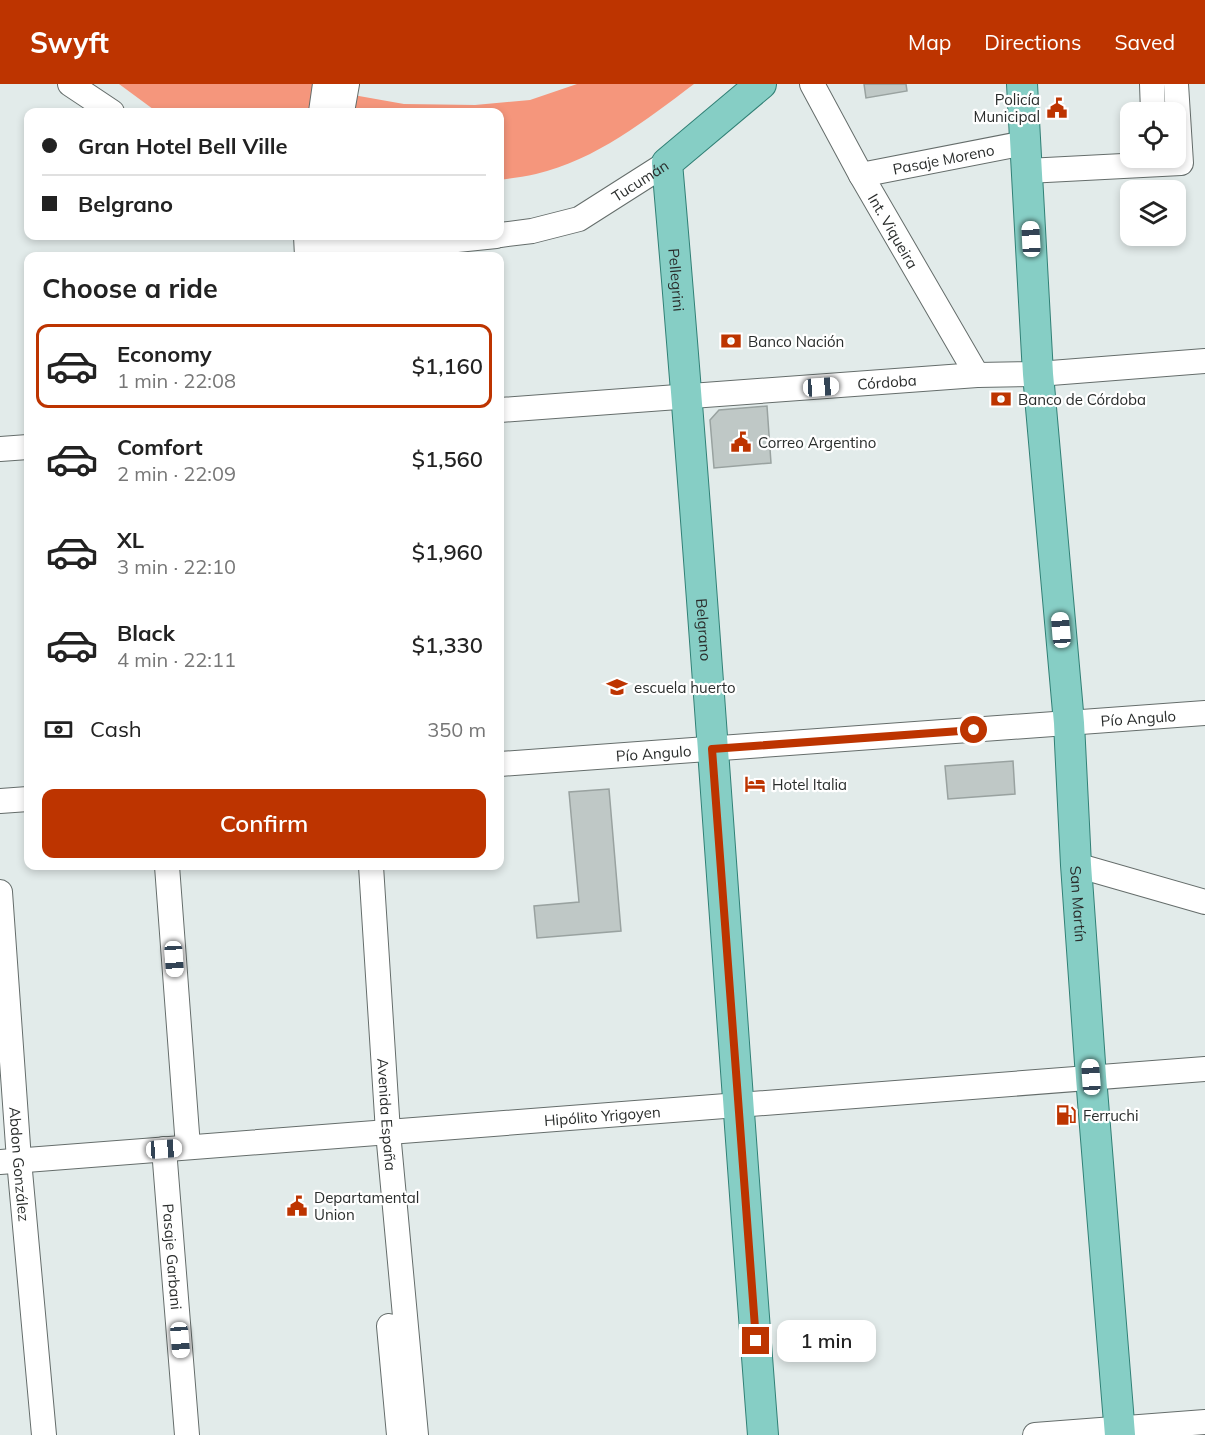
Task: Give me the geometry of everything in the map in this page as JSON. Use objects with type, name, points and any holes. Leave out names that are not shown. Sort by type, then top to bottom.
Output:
[{"type":"main road","name":"Tucumán","points":[[667,163],[761,84]]},
{"type":"main road","name":"San Martín","points":[[1022,84],[1038,374],[1069,723],[1076,865],[1091,1077],[1120,1432]]},
{"type":"main road","name":"Pellegrini","points":[[667,163],[687,398]]},
{"type":"main road","name":"Belgrano","points":[[687,398],[763,1435]]},
{"type":"street","points":[[70,84],[106,108]]},
{"type":"street","points":[[322,108],[325,84]]},
{"type":"street","points":[[343,108],[347,84]]},
{"type":"street","name":"Int. Viqueira","points":[[812,84],[861,175],[977,375]]},
{"type":"street","points":[[1152,84],[1153,102]]},
{"type":"street","name":"Pasaje Moreno","points":[[1176,84],[1177,102]]},
{"type":"street","name":"Pasaje Moreno","points":[[861,175],[1026,157],[1120,159]]},
{"type":"street","name":"Tucumán","points":[[504,234],[532,231],[579,219],[667,163]]},
{"type":"street","name":"Tucumán","points":[[317,245],[348,241],[458,240]]},
{"type":"street","name":"Córdoba","points":[[504,410],[977,375],[1038,374],[1205,361]]},
{"type":"street","points":[[0,436],[24,435]]},
{"type":"street","points":[[0,449],[24,447]]},
{"type":"street","name":"Pío Angulo","points":[[504,764],[1205,713]]},
{"type":"street","points":[[0,801],[24,799]]},
{"type":"street","points":[[1076,865],[1205,902]]},
{"type":"street","name":"Pasaje Garbani","points":[[167,870],[187,1435]]},
{"type":"street","name":"Avenida España","points":[[354,870],[381,1132],[416,1435]]},
{"type":"street","name":"Avenida España","points":[[371,870],[381,1132],[399,1435]]},
{"type":"street","name":"Abdon González","points":[[0,892],[10,1161],[44,1435]]},
{"type":"street","name":"Hipólito Yrigoyen","points":[[10,1161],[1205,1069]]},
{"type":"street","points":[[1035,1435],[1120,1432],[1205,1422]]},
{"type":"shaded area","points":[[119,84],[320,84],[342,93],[404,104],[475,105],[530,100],[577,84],[694,84],[600,149],[558,168],[504,179],[504,108],[152,108]]},
{"type":"building","points":[[864,84],[906,84],[907,91],[866,98]]},
{"type":"building","name":"Correo Argentino","points":[[767,406],[771,463],[714,468],[710,420],[719,410]]},
{"type":"building","points":[[1013,761],[1015,794],[948,799],[945,766]]},
{"type":"building","points":[[609,789],[621,931],[537,938],[534,906],[579,902],[569,792]]},
{"type":"place","name":"Policía Municipal","points":[[1057,108]]},
{"type":"place","name":"Banco Nación","points":[[731,341]]},
{"type":"place","name":"Banco de Córdoba","points":[[1001,399]]},
{"type":"place","name":"Correo Argentino","points":[[741,442]]},
{"type":"place","name":"escuela huerto","points":[[617,687]]},
{"type":"place","name":"Hotel Italia","points":[[755,784]]},
{"type":"place","name":"Ferruchi","points":[[1066,1115]]},
{"type":"place","name":"Departamental Union","points":[[297,1206]]},
{"type":"route","points":[[756,1341],[712,749],[974,730]]}]
